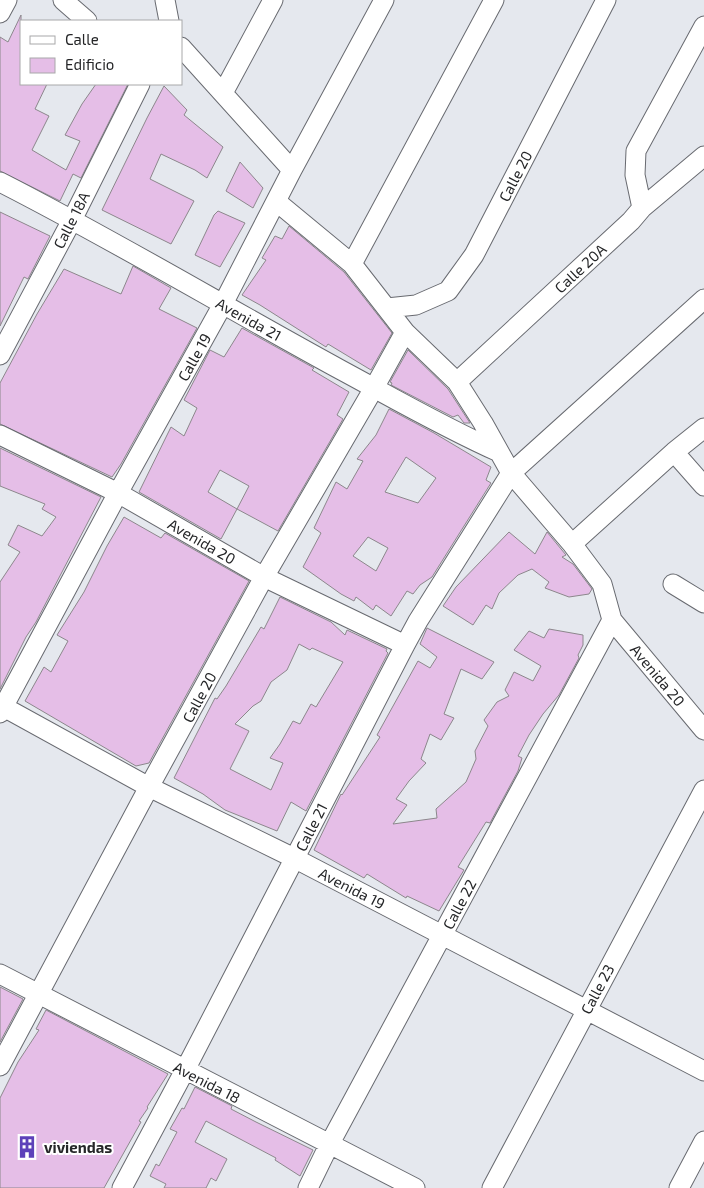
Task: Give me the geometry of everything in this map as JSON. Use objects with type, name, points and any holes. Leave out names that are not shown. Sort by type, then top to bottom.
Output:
[{"type":"street","points":[[0,13],[7,0]]},
{"type":"street","points":[[63,0],[86,20]]},
{"type":"street","points":[[165,0],[169,20]]},
{"type":"street","points":[[223,93],[273,0]]},
{"type":"street","name":"Calle 19","points":[[1,708],[223,304],[292,170],[384,0]]},
{"type":"street","points":[[352,264],[494,0]]},
{"type":"street","name":"Calle 20","points":[[387,308],[416,305],[448,291],[474,255],[606,0]]},
{"type":"street","points":[[642,208],[635,175],[636,151],[704,26]]},
{"type":"street","points":[[182,47],[292,170]]},
{"type":"street","name":"Calle 18A","points":[[0,355],[72,220],[140,85]]},
{"type":"street","name":"Calle 20A","points":[[457,382],[631,221],[642,208],[704,156]]},
{"type":"street","name":"Avenida 21","points":[[0,182],[374,388],[465,437],[499,452]]},
{"type":"street","points":[[277,202],[352,264],[405,332],[457,382],[511,473],[572,544],[602,584],[612,620]]},
{"type":"street","name":"Calle 21","points":[[122,1188],[418,621],[511,473],[704,299]]},
{"type":"street","name":"Calle 20","points":[[0,1066],[264,577],[405,332]]},
{"type":"street","points":[[572,544],[674,452],[704,428]]},
{"type":"street","name":"Avenida 20","points":[[0,435],[118,493],[264,577],[405,645]]},
{"type":"street","points":[[674,452],[704,486]]},
{"type":"street","points":[[673,584],[704,603]]},
{"type":"street","name":"Avenida 20","points":[[612,620],[704,730]]},
{"type":"street","name":"Calle 22","points":[[308,1188],[329,1145],[612,620]]},
{"type":"street","name":"Avenida 19","points":[[1,708],[149,787],[443,934],[704,1071]]},
{"type":"street","name":"Calle 23","points":[[492,1188],[704,790]]},
{"type":"street","name":"Avenida 18","points":[[0,974],[415,1188]]},
{"type":"street","points":[[679,1188],[704,1141]]},
{"type":"building","points":[[21,15],[20,85],[47,85],[35,109],[49,116],[32,150],[66,170],[80,141],[65,135],[82,104],[95,85],[128,85],[81,178],[73,174],[60,201],[0,171],[0,37],[8,42]]},
{"type":"building","points":[[164,86],[187,110],[184,115],[223,147],[207,178],[195,170],[161,154],[150,179],[194,201],[171,244],[102,210]]},
{"type":"building","points":[[240,162],[263,188],[253,208],[226,191]]},
{"type":"building","points":[[218,211],[245,223],[220,267],[195,255],[214,215]]},
{"type":"building","points":[[0,212],[50,236],[28,279],[24,277],[0,326]]},
{"type":"building","points":[[289,226],[344,272],[392,333],[371,370],[328,344],[326,347],[242,295],[266,260],[262,258],[275,236],[282,239]]},
{"type":"building","points":[[133,266],[171,288],[159,309],[197,328],[112,477],[0,424],[0,383],[37,314],[64,269],[121,294]]},
{"type":"building","points":[[242,328],[314,368],[312,370],[349,392],[337,415],[343,419],[278,531],[237,509],[221,539],[139,492],[171,427],[184,436],[197,408],[184,400],[210,350],[224,357]],"holes":[[[220,470],[249,486],[237,509],[208,492]]]},
{"type":"building","points":[[408,350],[448,389],[470,423],[464,423],[458,415],[453,417],[391,385],[392,383],[390,382]]},
{"type":"building","points":[[389,409],[491,467],[486,480],[491,483],[432,577],[420,585],[413,594],[407,591],[391,616],[376,605],[373,610],[356,597],[354,601],[341,594],[303,567],[321,533],[314,528],[336,482],[347,489],[363,461],[357,459],[376,435]],"holes":[[[406,457],[436,478],[418,503],[385,492]],[[368,537],[388,548],[376,571],[353,556]]]},
{"type":"building","points":[[0,448],[101,497],[0,689],[0,582],[20,552],[8,545],[18,525],[42,536],[56,517],[42,509],[45,504],[0,486]]},
{"type":"building","points":[[124,517],[161,538],[165,533],[249,581],[149,763],[136,766],[25,701],[44,667],[51,672],[68,641],[57,635],[84,592]]},
{"type":"building","points":[[509,532],[535,554],[547,532],[566,555],[562,557],[573,564],[592,589],[589,594],[569,597],[545,588],[549,582],[532,569],[518,575],[499,593],[492,609],[486,605],[473,625],[443,606],[456,587]]},
{"type":"building","points":[[280,597],[331,622],[345,635],[347,630],[387,649],[388,653],[306,811],[291,802],[277,831],[225,810],[203,794],[174,778],[215,698],[217,699],[226,686],[261,627],[264,629]],"holes":[[[299,644],[310,650],[312,648],[343,662],[316,707],[311,704],[300,724],[293,721],[270,758],[283,763],[271,790],[230,769],[249,731],[235,724],[253,706],[261,701],[271,682],[287,670]]]},
{"type":"building","points":[[427,628],[494,662],[482,679],[461,669],[444,714],[454,718],[441,740],[430,734],[421,759],[426,763],[409,781],[396,799],[407,805],[393,824],[437,818],[436,809],[466,782],[476,759],[475,751],[488,726],[484,720],[497,702],[509,696],[505,690],[514,672],[533,681],[541,666],[514,650],[529,631],[544,638],[549,629],[583,635],[583,645],[578,655],[579,658],[559,695],[529,735],[518,756],[522,758],[518,771],[490,823],[486,822],[458,867],[464,870],[439,911],[407,896],[406,898],[367,874],[364,878],[314,850],[341,794],[380,737],[377,735],[418,661],[430,668],[437,657],[420,644]]},
{"type":"building","points":[[0,987],[23,999],[0,1042]]},
{"type":"building","points":[[46,1010],[168,1074],[139,1121],[141,1122],[104,1188],[0,1188],[0,1098],[18,1062],[39,1030],[36,1029]]},
{"type":"building","points":[[195,1087],[232,1106],[231,1109],[313,1150],[300,1176],[275,1160],[276,1158],[206,1121],[195,1142],[227,1159],[216,1181],[211,1178],[206,1188],[164,1188],[166,1184],[150,1176],[156,1164],[159,1166],[177,1132],[170,1129],[182,1108],[184,1109]]},
{"type":"place","name":"viviendas","points":[[27,1147]]}]
